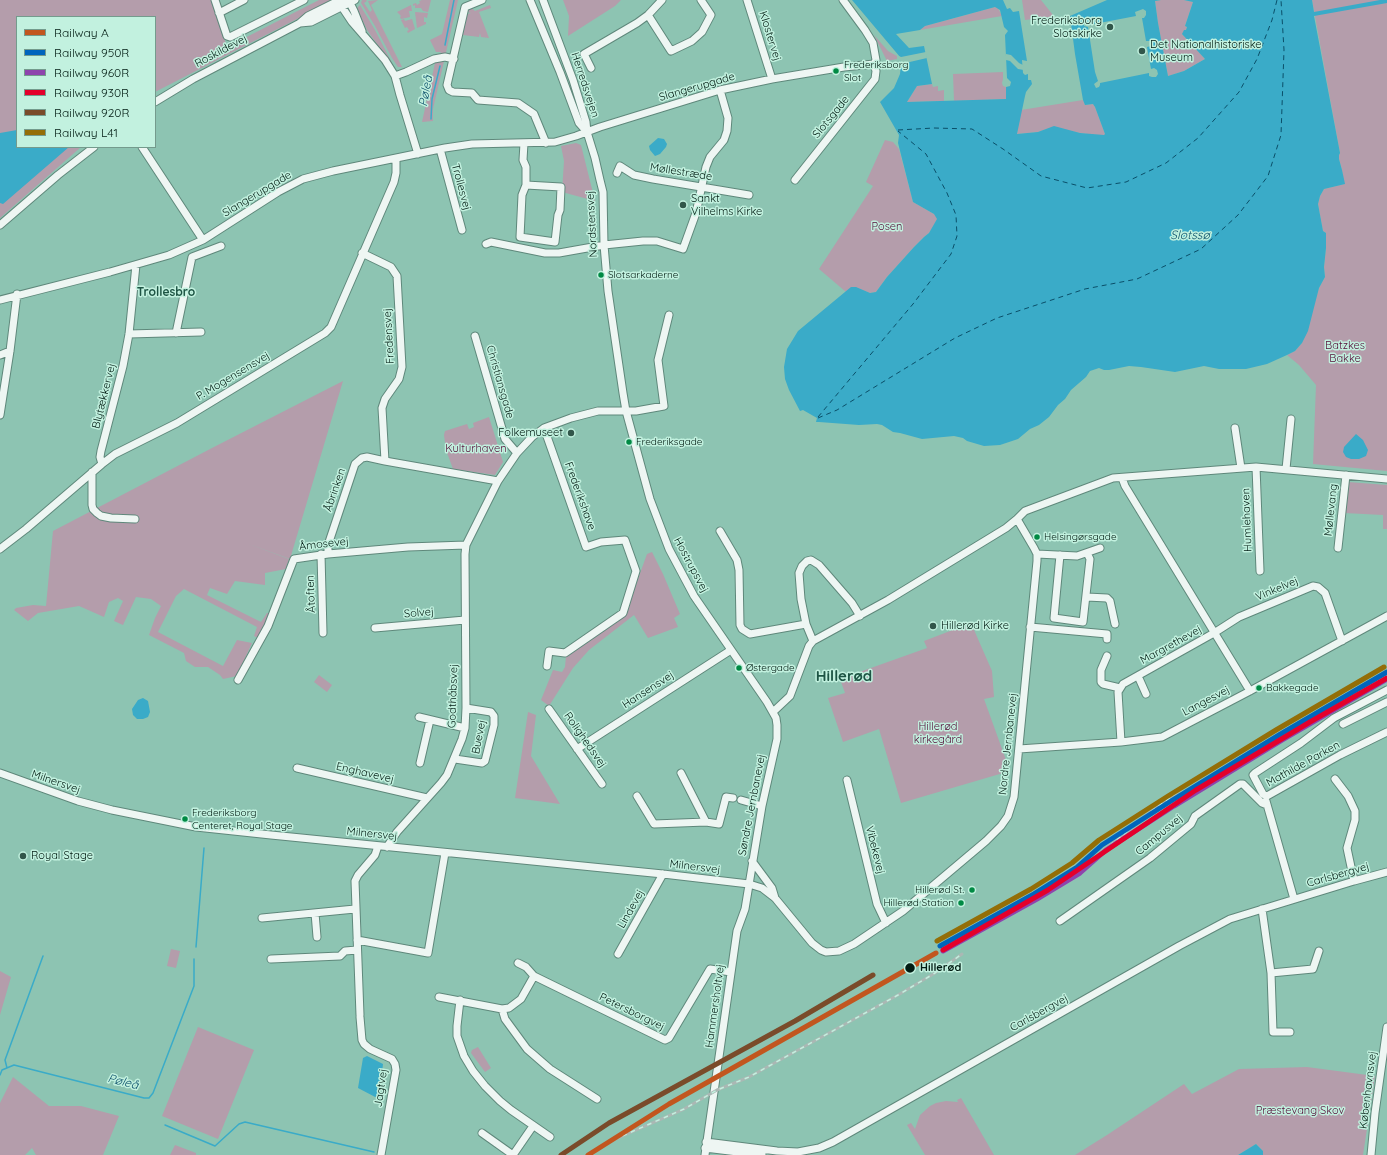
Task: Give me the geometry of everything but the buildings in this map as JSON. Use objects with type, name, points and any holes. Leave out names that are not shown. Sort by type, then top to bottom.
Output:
[{"type":"street","points":[[215,0],[227,36],[230,37],[304,0]]},
{"type":"street","points":[[219,13],[244,0]]},
{"type":"street","points":[[482,0],[465,7],[447,85],[449,90],[453,92],[472,93],[478,100],[518,103],[534,114],[546,143]]},
{"type":"street","name":"Herredsvejen","points":[[530,0],[560,72],[578,124],[587,132]]},
{"type":"street","name":"Herredsvejen","points":[[543,0],[575,87],[586,122],[587,132]]},
{"type":"street","points":[[591,68],[584,54],[637,23],[648,15],[662,0]]},
{"type":"street","points":[[648,15],[671,52],[692,41],[702,32],[711,15],[700,0]]},
{"type":"street","name":"Klostervej","points":[[748,0],[772,79]]},
{"type":"street","name":"Slotsgade","points":[[795,180],[875,79],[876,71],[873,43],[843,0]]},
{"type":"street","points":[[346,2],[360,23],[362,32],[385,60],[395,76],[418,154]]},
{"type":"street","name":"Roskildevej","points":[[156,101],[193,78],[300,23],[311,22],[346,2]]},
{"type":"street","points":[[395,76],[434,59],[445,57],[454,59]]},
{"type":"street","name":"Slangerupgade","points":[[0,300],[17,294],[136,265],[170,255],[203,240],[278,192],[303,179],[333,171],[440,149],[476,144],[555,142],[720,90],[772,79],[875,62]]},
{"type":"street","points":[[486,244],[491,242],[545,253],[559,253],[604,245],[643,241],[657,241],[683,249],[696,213],[706,167],[710,157],[724,140],[727,131],[728,118],[720,90]]},
{"type":"street","name":"Nordstensvej","points":[[587,132],[603,192],[604,245],[608,291],[626,411]]},
{"type":"street","points":[[524,143],[526,185],[522,194],[520,236],[555,242],[558,215],[560,210],[561,187],[526,185]]},
{"type":"street","points":[[0,225],[58,175],[93,148]]},
{"type":"street","points":[[143,148],[203,240]]},
{"type":"street","name":"Trollesvej","points":[[440,149],[462,230]]},
{"type":"street","name":"P. Mogensensvej","points":[[0,550],[115,454],[177,423],[325,333],[331,327],[394,182],[396,173],[396,158]]},
{"type":"street","name":"Møllestræde","points":[[617,173],[620,166],[634,175],[749,195]]},
{"type":"street","points":[[176,333],[192,257],[221,246]]},
{"type":"street","name":"Fredensvej","points":[[362,253],[391,267],[396,276],[402,368],[399,379],[385,399],[382,408],[385,461]]},
{"type":"street","name":"Blytækkervej","points":[[102,464],[100,457],[101,451],[123,366],[129,334],[136,265]]},
{"type":"street","points":[[0,415],[17,294]]},
{"type":"street","points":[[466,545],[498,481],[517,453],[532,437],[544,428],[571,418],[598,411],[636,411],[664,406],[658,360],[668,315]]},
{"type":"street","points":[[129,334],[201,332]]},
{"type":"street","name":"Christiansgade","points":[[475,336],[505,439],[517,453]]},
{"type":"street","points":[[0,355],[10,351]]},
{"type":"street","name":"Hostrupsvej","points":[[626,411],[650,499],[669,549],[694,596],[773,712]]},
{"type":"street","points":[[1286,469],[1291,419]]},
{"type":"street","name":"Frederikshave","points":[[544,428],[586,547],[601,542],[625,540],[636,571],[623,613],[566,653],[549,651],[547,666]]},
{"type":"street","points":[[1235,428],[1241,468]]},
{"type":"street","name":"Åbrinken","points":[[324,554],[355,464],[362,458],[367,457],[385,461]]},
{"type":"street","points":[[385,461],[498,481]]},
{"type":"street","points":[[773,712],[790,696],[809,646],[813,641],[860,616],[1006,528],[1025,511],[1105,481],[1122,478],[1256,467],[1387,479]]},
{"type":"street","name":"Humlehaven","points":[[1256,467],[1260,571]]},
{"type":"street","points":[[92,472],[93,509],[101,516],[135,519]]},
{"type":"street","name":"Møllevang","points":[[1338,548],[1346,475]]},
{"type":"street","points":[[1122,478],[1125,486],[1250,691]]},
{"type":"street","points":[[1017,519],[1037,554],[1076,556],[1100,548]]},
{"type":"street","points":[[720,531],[736,560],[739,570],[740,625],[742,629],[750,634],[806,624]]},
{"type":"street","name":"Åmosevej","points":[[238,680],[268,626],[294,559],[324,554],[408,547],[466,545]]},
{"type":"street","name":"Godthåbsvej","points":[[387,847],[397,832],[447,774],[455,759],[465,728],[466,545]]},
{"type":"street","points":[[1060,555],[1054,618],[1083,622],[1087,597],[1090,559],[1087,553]]},
{"type":"street","name":"Åtoften","points":[[323,633],[324,554]]},
{"type":"street","name":"Nordre Jernbanevej","points":[[886,923],[903,912],[986,841],[1001,826],[1008,816],[1014,797],[1037,554]]},
{"type":"street","points":[[813,641],[806,624],[801,599],[799,573],[802,566],[807,561],[811,560],[819,565],[852,603],[860,616]]},
{"type":"street","name":"Vinkelvej","points":[[1214,633],[1239,617],[1313,586],[1322,589],[1325,593],[1342,641]]},
{"type":"street","points":[[1087,597],[1107,598],[1110,601],[1116,624]]},
{"type":"street","name":"Langesvej","points":[[1019,749],[1121,742],[1162,737],[1387,616]]},
{"type":"street","name":"Solvej","points":[[375,628],[465,620]]},
{"type":"street","points":[[1030,627],[1107,634],[1107,640]]},
{"type":"street","name":"Margrethevej","points":[[1120,688],[1123,684],[1214,633]]},
{"type":"street","name":"Hansensvej","points":[[577,749],[731,650]]},
{"type":"street","points":[[1107,656],[1101,670],[1101,682],[1103,684],[1120,688],[1118,692],[1121,742]]},
{"type":"street","name":"Margrethevej","points":[[1138,676],[1146,694]]},
{"type":"street","name":"Mathilde Parken","points":[[1387,690],[1342,712],[1301,743],[1253,775],[1266,796],[1387,732]]},
{"type":"street","name":"Mathilde Parken","points":[[1343,724],[1387,702]]},
{"type":"street","name":"Buevej","points":[[455,759],[482,763],[485,761],[494,725],[494,716],[491,712],[466,708]]},
{"type":"street","name":"Rolighedsvej","points":[[549,709],[602,784]]},
{"type":"street","name":"Søndre Jernbanevej","points":[[749,884],[762,806],[777,739],[776,718],[773,712]]},
{"type":"street","points":[[419,717],[465,728]]},
{"type":"street","points":[[420,763],[430,720]]},
{"type":"street","name":"Enghavevej","points":[[297,768],[427,798]]},
{"type":"street","points":[[681,772],[706,822]]},
{"type":"street","name":"Milnersvej","points":[[0,773],[78,801],[112,810],[180,824],[271,836],[663,874],[749,884]]},
{"type":"street","points":[[1335,779],[1348,796],[1355,811],[1355,820],[1347,848],[1354,881]]},
{"type":"street","name":"Vibekevej","points":[[846,780],[878,904],[886,923]]},
{"type":"street","name":"Campusvej","points":[[1060,921],[1150,858],[1191,824],[1195,816],[1240,784],[1243,784],[1262,803],[1267,804]]},
{"type":"street","points":[[637,796],[654,824],[706,822],[719,824],[726,796],[733,798]]},
{"type":"street","name":"Carlsbergvej","points":[[1266,796],[1294,899]]},
{"type":"street","points":[[741,800],[762,806]]},
{"type":"street","points":[[270,959],[340,956],[345,951],[357,950],[355,882],[358,875],[375,855],[378,846]]},
{"type":"street","points":[[357,940],[428,953],[445,853]]},
{"type":"street","points":[[752,861],[772,888],[775,898]]},
{"type":"street","name":"Carlsbergvej","points":[[705,1148],[777,1151],[796,1154],[819,1148],[833,1142],[1230,919],[1387,872]]},
{"type":"street","name":"Lindevej","points":[[618,954],[663,874]]},
{"type":"street","points":[[749,884],[762,888],[775,898],[812,943],[826,952],[839,952],[886,923]]},
{"type":"street","name":"Hammersholtvej","points":[[705,1148],[736,931],[745,908],[749,884]]},
{"type":"street","points":[[262,918],[356,909]]},
{"type":"street","points":[[1262,909],[1271,973],[1273,1032],[1290,1032]]},
{"type":"street","points":[[315,913],[317,937]]},
{"type":"street","name":"Jagtvej","points":[[357,950],[362,1040],[370,1049],[392,1059],[396,1070],[382,1155]]},
{"type":"street","points":[[1271,973],[1313,969],[1319,951]]},
{"type":"street","name":"Petersborgvej","points":[[518,963],[526,967],[534,976],[664,1040],[669,1038],[710,969],[731,972]]},
{"type":"street","points":[[439,997],[502,1009],[509,1008],[518,1002],[534,976]]},
{"type":"street","points":[[460,1000],[456,1032],[464,1056],[485,1086],[511,1110],[550,1137]]},
{"type":"street","points":[[502,1009],[505,1019],[527,1049],[550,1069],[597,1099]]},
{"type":"street","name":"Københavnsvej","points":[[1371,1155],[1375,1113],[1387,1027]]},
{"type":"street","points":[[482,1132],[513,1155],[533,1126]]},
{"type":"street","points":[[705,1148],[762,1155]]},
{"type":"green space","points":[[0,0],[212,0],[227,47],[319,0],[334,0],[156,91],[156,16],[16,16],[16,148],[80,148],[0,218]]},
{"type":"green space","points":[[362,0],[367,1],[364,3],[370,12],[372,10],[368,1],[378,0],[371,5],[402,67],[398,67],[392,58],[361,3]]},
{"type":"green space","points":[[431,0],[428,12],[423,11],[421,8],[415,8],[415,5],[413,6],[413,4],[416,3],[417,5],[420,3],[419,1]]},
{"type":"green space","points":[[450,0],[458,0],[433,109],[433,121],[422,122],[435,63],[441,52],[436,52],[430,40],[442,34]]},
{"type":"green space","points":[[563,0],[621,0],[615,6],[568,36],[569,16]]},
{"type":"green space","points":[[1022,0],[1041,0],[1053,15],[1051,17],[1025,20]]},
{"type":"green space","points":[[1184,0],[1193,2],[1185,26],[1187,27],[1186,30],[1182,34],[1205,59],[1184,71],[1168,76],[1155,1]]},
{"type":"green space","name":"Batzkes Bakke","points":[[1312,0],[1387,0],[1387,471],[1313,464],[1316,385],[1299,365],[1287,355],[1295,351],[1302,343],[1319,288],[1325,277],[1324,267],[1326,233],[1323,231],[1318,204],[1320,196],[1324,189],[1344,184],[1339,159],[1340,153]]},
{"type":"green space","points":[[360,5],[375,30],[392,63],[391,64],[367,30],[357,8]]},
{"type":"green space","points":[[411,5],[412,11],[409,11],[410,17],[401,19],[401,16],[397,12]]},
{"type":"green space","points":[[490,5],[491,8],[479,12],[489,38],[481,37],[480,33],[479,37],[463,35],[467,14],[471,13],[467,12],[469,8],[470,7],[475,11]]},
{"type":"green space","points":[[995,7],[998,8],[1002,16],[920,30],[925,26]]},
{"type":"green space","points":[[415,12],[428,13],[427,18],[424,17],[424,22],[426,22],[426,24],[417,28]]},
{"type":"green space","points":[[404,19],[405,21],[412,19],[415,29],[408,33],[407,31],[409,30],[407,27],[405,28],[401,20]]},
{"type":"green space","points":[[874,35],[888,51],[897,56],[897,59],[887,61]]},
{"type":"green space","points":[[1003,72],[1002,83],[1003,86],[1006,87],[1006,99],[954,101],[953,74]]},
{"type":"green space","points":[[932,84],[933,87],[938,86],[938,91],[944,90],[944,101],[907,102],[917,86]]},
{"type":"green space","points":[[1083,100],[1085,105],[1093,104],[1095,107],[1105,134],[1104,136],[1080,133],[1053,127],[1038,132],[1017,134],[1021,110]]},
{"type":"green space","name":"Posen","points":[[885,140],[893,142],[899,149],[913,202],[934,214],[938,219],[929,233],[887,277],[876,292],[870,293],[854,287],[846,292],[819,269],[873,186],[866,182]]},
{"type":"green space","points":[[576,143],[581,145],[595,201],[562,192],[564,161],[561,146]]},
{"type":"green space","points":[[343,381],[290,559],[246,543],[289,559],[286,569],[265,573],[265,585],[235,581],[227,594],[210,588],[207,595],[261,622],[267,613],[270,613],[258,638],[254,636],[257,627],[184,589],[176,596],[158,632],[223,666],[237,640],[252,643],[237,676],[223,679],[220,675],[208,667],[195,667],[186,661],[184,653],[149,635],[161,606],[151,599],[136,597],[123,625],[114,621],[123,601],[118,598],[109,602],[104,617],[79,606],[38,613],[28,621],[14,610],[16,608],[33,605],[46,606],[53,531]]},
{"type":"green space","name":"Kulturhaven","points":[[489,417],[503,462],[495,475],[453,469],[446,450],[444,435],[445,431],[467,424],[469,429],[474,427],[473,423]]},
{"type":"green space","points":[[1348,482],[1387,485],[1387,529],[1383,529],[1383,515],[1344,513]]},
{"type":"green space","points":[[652,552],[680,614],[674,618],[678,627],[648,638],[634,615],[589,650],[573,668],[549,706],[541,700],[553,670],[562,672],[565,667],[566,656],[626,612],[647,554]]},
{"type":"green space","name":"Hillerød kirkegård","points":[[971,623],[992,671],[994,697],[984,699],[1010,771],[901,803],[879,729],[843,742],[828,698],[845,693],[840,679],[927,648],[924,641]]},
{"type":"green space","points":[[319,675],[332,685],[327,692],[314,682]]},
{"type":"green space","points":[[528,712],[536,715],[531,756],[560,804],[515,798]]},
{"type":"green space","points":[[171,949],[180,951],[176,968],[167,966]]},
{"type":"green space","points":[[0,971],[11,977],[0,1015]]},
{"type":"green space","points":[[198,1027],[254,1050],[218,1139],[162,1116]]},
{"type":"green space","points":[[478,1047],[491,1068],[485,1072],[471,1053],[472,1050]]},
{"type":"green space","name":"Præstevang Skov","points":[[1307,1067],[1375,1076],[1363,1155],[1263,1155],[1263,1151],[1256,1144],[1238,1155],[1075,1155],[1184,1084],[1192,1094],[1239,1069]]},
{"type":"green space","points":[[13,1077],[49,1106],[81,1106],[119,1116],[103,1155],[36,1155],[32,1148],[25,1155],[0,1155],[0,1103]]},
{"type":"green space","points":[[961,1098],[994,1155],[925,1155],[907,1125],[911,1123],[915,1129],[920,1115],[930,1106],[946,1101],[958,1102],[957,1100]]},
{"type":"green space","points":[[175,1145],[196,1153],[196,1155],[170,1155]]},
{"type":"water","name":"Slotssø","points":[[852,0],[1003,0],[1007,9],[1010,8],[1013,12],[1019,11],[1027,61],[1022,60],[1023,73],[1025,75],[1028,74],[1028,80],[1031,80],[1032,84],[1026,92],[1017,134],[1038,132],[1054,126],[1080,133],[1104,135],[1105,134],[1095,107],[1093,104],[1085,105],[1083,100],[1070,16],[1107,0],[1161,0],[1155,1],[1168,76],[1184,71],[1205,59],[1182,34],[1184,30],[1186,30],[1187,27],[1185,26],[1193,2],[1184,0],[1312,0],[1314,12],[1387,0],[1387,3],[1314,16],[1340,153],[1339,159],[1345,184],[1324,189],[1320,196],[1318,204],[1323,231],[1326,233],[1324,267],[1325,277],[1319,288],[1308,331],[1302,343],[1295,351],[1287,355],[1267,364],[1246,369],[1219,369],[1204,366],[1175,372],[1129,366],[1109,370],[1099,368],[1090,371],[1086,377],[1071,390],[1049,417],[1039,425],[1030,429],[1018,439],[1000,445],[984,446],[954,436],[922,439],[893,432],[882,425],[877,424],[859,425],[816,422],[817,418],[803,410],[800,411],[785,379],[784,367],[787,349],[798,331],[851,287],[856,287],[870,293],[876,292],[887,277],[929,233],[937,219],[934,214],[913,202],[898,143],[899,135],[880,102],[894,88],[900,74],[900,57]],"holes":[[[995,7],[1000,10],[1004,27],[1008,31],[1005,35],[1007,78],[1011,82],[1010,86],[1006,87],[1006,99],[907,102],[917,86],[932,84],[924,46],[909,48],[896,34],[920,30],[925,26]],[[1143,9],[1146,11],[1146,15],[1142,18],[1146,41],[1150,41],[1151,46],[1147,47],[1151,69],[1154,68],[1157,70],[1158,74],[1156,77],[1149,76],[1149,73],[1100,83],[1099,87],[1096,88],[1094,84],[1098,81],[1095,72],[1088,27],[1084,26],[1085,22],[1089,25],[1136,16],[1135,12]]]},
{"type":"water","points":[[16,130],[16,148],[68,148],[3,204],[0,203],[0,133]]},
{"type":"water","points":[[658,138],[664,139],[667,144],[660,154],[655,156],[650,150],[649,146]]},
{"type":"water","points":[[1356,434],[1363,440],[1368,450],[1366,456],[1359,459],[1351,459],[1346,457],[1343,452],[1344,447]]},
{"type":"water","points":[[143,698],[148,701],[150,712],[148,717],[137,719],[133,715],[132,709],[138,700]]},
{"type":"water","points":[[367,1056],[383,1064],[379,1099],[358,1088],[363,1058]]},
{"type":"water","points":[[1256,1144],[1263,1151],[1263,1155],[1238,1155]]},
{"type":"pier","points":[[926,52],[927,58],[901,64],[899,56],[901,57]]},
{"type":"pier","points":[[1006,54],[1011,55],[1023,65],[1024,70],[1018,69],[1010,61],[1006,60]]},
{"type":"waterway","name":"Pøleå","points":[[445,45],[454,0]]},
{"type":"waterway","name":"Pøleå","points":[[431,119],[432,99],[440,66]]},
{"type":"waterway","name":"Pøleå","points":[[196,947],[204,848]]},
{"type":"waterway","points":[[7,1068],[5,1060],[43,956]]},
{"type":"waterway","name":"Pøleå","points":[[0,1075],[2,1070],[14,1065],[149,1098],[153,1093],[194,986],[194,959]]},
{"type":"waterway","points":[[165,1125],[215,1146],[239,1124],[245,1122],[374,1152]]},
{"type":"ferry route","points":[[898,130],[934,128],[972,129],[1041,176],[1087,188],[1126,182],[1166,163],[1198,138],[1239,92],[1257,59],[1272,20],[1277,0]]},
{"type":"ferry route","points":[[818,418],[837,410],[955,338],[997,318],[1085,289],[1137,279],[1201,249],[1238,215],[1268,176],[1281,135],[1284,50],[1281,0]]},
{"type":"ferry route","points":[[818,417],[913,304],[951,254],[957,236],[956,215],[947,193],[926,154],[898,131]]},
{"type":"railway","points":[[1069,881],[1139,821],[1185,786]]},
{"type":"railway","points":[[606,1143],[684,1109],[717,1090],[749,1077],[898,995],[935,973],[962,954]]},
{"type":"rail line","name":"L41","points":[[937,941],[1031,889],[1072,863],[1099,840],[1168,796],[1276,730],[1384,667]]},
{"type":"rail line","name":"950R","points":[[940,946],[1034,894],[1076,868],[1102,845],[1171,801],[1279,735],[1387,672]]},
{"type":"rail line","name":"930R","points":[[943,950],[1048,890],[1196,790],[1387,678]]},
{"type":"rail line","name":"960R","points":[[943,951],[1037,899],[1080,873],[1106,850],[1174,806],[1282,740],[1387,679]]},
{"type":"rail line","name":"A","points":[[588,1155],[669,1104],[936,953]]},
{"type":"rail line","name":"920R","points":[[561,1155],[609,1123],[795,1021],[873,975]]},
{"type":"place","name":"Frederiksborg Slotskirke","points":[[1110,27]]},
{"type":"place","name":"Det Nationalhistoriske Museum","points":[[1142,51]]},
{"type":"place","name":"Frederiksborg Slot","points":[[836,71]]},
{"type":"place","name":"Sankt Vilhelms Kirke","points":[[683,205]]},
{"type":"place","name":"Slotsarkaderne","points":[[601,275]]},
{"type":"place","name":"Folkemuseet","points":[[571,433]]},
{"type":"place","name":"Frederiksgade","points":[[629,442]]},
{"type":"place","name":"Helsingørsgade","points":[[1037,537]]},
{"type":"place","name":"Hillerød Kirke","points":[[933,626]]},
{"type":"place","name":"Østergade","points":[[739,668]]},
{"type":"place","name":"Bakkegade","points":[[1259,688]]},
{"type":"place","name":"Frederiksborg Centeret, Royal Stage","points":[[185,819]]},
{"type":"place","name":"Royal Stage","points":[[23,856]]},
{"type":"place","name":"Hillerød St.","points":[[972,890]]},
{"type":"place","name":"Hillerød Station","points":[[961,903]]},
{"type":"place","name":"Hillerød","points":[[910,968]]},
{"type":"district","name":"Trollesbro","points":[[166,292]]},
{"type":"district","name":"Hillerød","points":[[844,676]]}]
